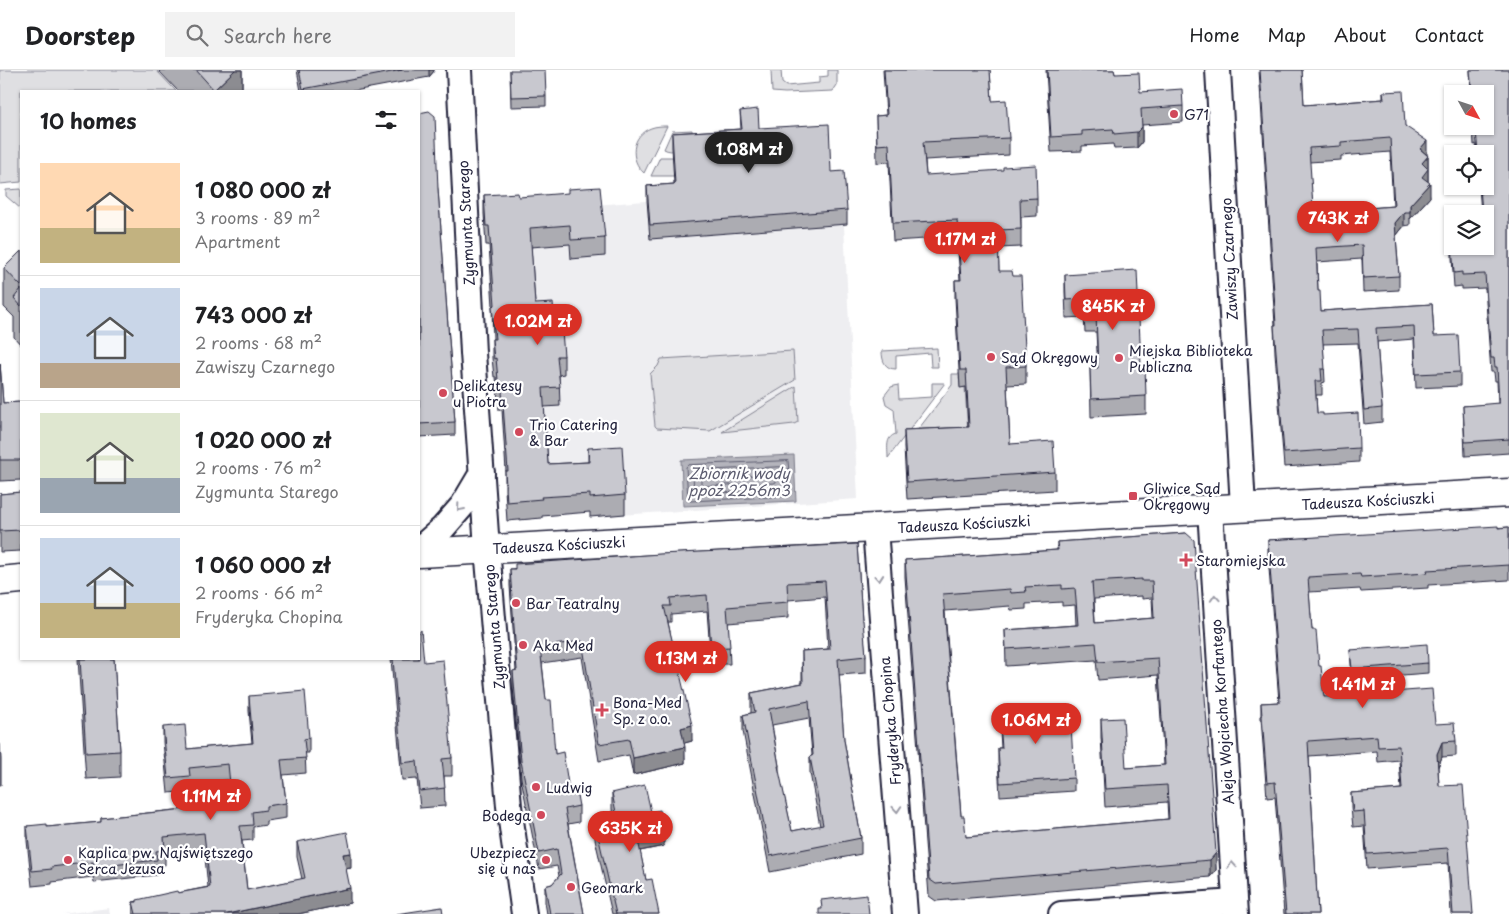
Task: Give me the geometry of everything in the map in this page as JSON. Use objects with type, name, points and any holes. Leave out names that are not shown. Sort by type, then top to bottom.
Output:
[{"type":"street","name":"Zygmunta Starego","points":[[459,70],[472,344],[487,548],[509,806],[524,914]]},
{"type":"street","name":"Zawiszy Czarnego","points":[[1218,70],[1243,507]]},
{"type":"street","points":[[420,548],[443,528],[463,505],[482,473]]},
{"type":"street","name":"Tadeusza Kościuszki","points":[[420,553],[1509,493]]},
{"type":"street","name":"Aleja Wojciecha Korfantego","points":[[1210,510],[1235,908]]},
{"type":"street","name":"Fryderyka Chopina","points":[[875,529],[905,914]]},
{"type":"street","points":[[0,581],[20,579]]},
{"type":"street","points":[[1061,914],[1235,908]]},
{"type":"shaded area","points":[[0,70],[156,70],[175,90],[20,90],[20,182],[0,184]]},
{"type":"shaded area","points":[[771,70],[781,70],[782,83],[786,86],[819,83],[819,77],[828,76],[828,70],[837,70],[837,85],[833,91],[772,92]]},
{"type":"shaded area","points":[[667,126],[644,173],[639,168],[634,155],[636,142],[644,131],[655,127]]},
{"type":"shaded area","points":[[692,130],[693,146],[674,151],[664,149],[672,131]]},
{"type":"shaded area","points":[[660,157],[673,157],[693,176],[651,176]]},
{"type":"shaded area","points":[[844,185],[847,224],[844,226],[858,499],[590,517],[590,512],[507,521],[505,490],[508,489],[502,410],[499,410],[492,324],[495,324],[489,245],[486,245],[484,214]]},
{"type":"shaded area","points":[[20,189],[20,208],[6,196],[6,190]]},
{"type":"shaded area","points":[[937,348],[938,367],[931,367],[930,353],[896,356],[896,369],[892,369],[885,364],[882,351]]},
{"type":"shaded area","points":[[793,351],[795,380],[710,431],[657,428],[655,426],[650,374],[658,366],[661,359]]},
{"type":"shaded area","points":[[952,374],[959,374],[960,387],[965,387],[970,463],[904,448],[952,385]]},
{"type":"shaded area","points":[[932,383],[945,383],[888,458],[889,440],[892,435],[896,434],[894,409],[886,404],[884,396],[891,387],[898,385],[899,399],[932,397]]},
{"type":"shaded area","points":[[796,386],[798,422],[722,432]]},
{"type":"shaded area","points":[[109,908],[110,914],[62,914]]},
{"type":"water","name":"Zbiornik wody ppoż 2256m3","points":[[794,455],[796,501],[683,506],[681,460]]},
{"type":"building","points":[[196,70],[235,70],[214,90]]},
{"type":"building","points":[[299,70],[402,70],[303,89]]},
{"type":"building","points":[[510,70],[545,70],[546,96],[511,97]]},
{"type":"building","points":[[884,70],[990,70],[992,101],[1006,100],[1009,138],[923,142],[926,175],[1003,170],[1003,167],[1036,165],[1037,198],[1020,199],[1021,229],[998,230],[999,271],[1012,271],[1013,276],[1021,276],[1026,366],[1006,367],[1010,444],[1053,441],[1055,472],[907,482],[904,430],[969,427],[966,370],[960,370],[955,280],[961,280],[957,220],[893,223],[889,144],[877,145],[876,116],[887,115]]},
{"type":"building","points":[[1047,70],[1114,70],[1115,74],[1139,73],[1140,92],[1182,89],[1183,106],[1141,109],[1142,127],[1137,132],[1114,134],[1113,129],[1082,131],[1082,135],[1051,137]]},
{"type":"building","points":[[1260,70],[1302,70],[1304,105],[1384,99],[1383,92],[1403,91],[1405,126],[1427,141],[1420,149],[1428,156],[1422,163],[1428,169],[1422,177],[1430,183],[1410,205],[1410,212],[1404,212],[1395,223],[1399,276],[1363,278],[1362,245],[1316,248],[1321,311],[1432,304],[1434,336],[1458,335],[1460,372],[1416,374],[1414,326],[1376,328],[1382,408],[1364,410],[1358,329],[1322,330],[1325,369],[1321,369],[1322,381],[1315,381],[1317,413],[1323,413],[1323,415],[1358,413],[1359,448],[1284,453],[1274,325],[1276,325]],"holes":[[[1390,138],[1394,206],[1356,209],[1356,205],[1313,208],[1309,148],[1341,146],[1341,142]]]},
{"type":"building","points":[[1470,70],[1509,70],[1509,439],[1465,442],[1463,406],[1499,403],[1497,367],[1495,367],[1494,358],[1491,358],[1485,274],[1462,275],[1462,272],[1454,273],[1453,255],[1494,255],[1494,205],[1481,205],[1481,195],[1494,195],[1494,145],[1477,145],[1476,135],[1494,135],[1494,85],[1471,85]]},
{"type":"building","points":[[758,109],[759,128],[829,124],[831,172],[844,171],[847,210],[650,225],[647,186],[675,184],[672,133],[742,129],[740,111]]},
{"type":"building","points":[[429,111],[435,116],[438,189],[455,422],[420,424],[420,113]]},
{"type":"building","points":[[600,187],[605,238],[571,240],[570,225],[530,228],[535,304],[553,303],[555,332],[562,331],[564,356],[557,356],[560,387],[543,388],[548,464],[589,462],[588,448],[622,446],[625,495],[590,498],[590,494],[541,497],[542,499],[507,502],[505,471],[508,471],[502,391],[499,391],[492,339],[495,339],[492,306],[495,305],[489,226],[486,226],[484,195],[518,193],[519,197],[568,193],[568,189]]},
{"type":"building","points":[[20,252],[20,285],[4,268]]},
{"type":"building","name":"Miejska Biblioteka Publiczna","points":[[1137,270],[1141,366],[1145,366],[1146,396],[1091,399],[1090,368],[1098,368],[1096,314],[1085,314],[1084,299],[1066,300],[1065,275]]},
{"type":"building","points":[[20,290],[20,305],[14,298]]},
{"type":"building","points":[[0,363],[3,403],[20,402],[20,460],[0,460]]},
{"type":"building","points":[[20,492],[20,530],[0,531],[0,494]]},
{"type":"building","points":[[1498,526],[1498,528],[1509,527],[1509,565],[1427,570],[1428,573],[1361,577],[1360,574],[1308,577],[1312,630],[1316,630],[1324,697],[1432,689],[1435,724],[1454,723],[1456,741],[1442,742],[1437,754],[1439,786],[1463,785],[1473,914],[1453,914],[1448,848],[1367,854],[1364,811],[1353,812],[1351,793],[1402,789],[1399,746],[1378,747],[1377,736],[1308,741],[1318,914],[1286,914],[1275,782],[1267,783],[1261,703],[1280,702],[1268,540]]},
{"type":"building","points":[[1186,533],[1194,540],[1216,853],[1210,860],[936,884],[929,879],[905,560],[1058,550],[1057,542]],"holes":[[[1142,579],[1142,581],[1152,581],[1154,618],[1095,623],[1092,582]],[[1062,585],[1062,589],[1075,588],[1078,625],[1005,630],[1006,649],[1096,643],[1098,662],[1158,658],[1165,765],[1126,768],[1123,718],[1101,719],[1105,789],[1167,785],[1169,819],[966,837],[964,816],[961,816],[943,594],[1010,589],[1011,593],[1026,592],[1025,587]]]},
{"type":"building","points":[[857,544],[866,656],[838,659],[844,740],[861,838],[770,856],[743,715],[755,712],[751,693],[803,683],[802,651],[830,649],[825,581],[787,583],[788,602],[727,607],[730,647],[711,648],[707,595],[670,598],[671,606],[664,606],[692,725],[681,728],[685,747],[633,758],[629,739],[599,744],[582,641],[540,647],[546,700],[551,700],[555,754],[563,752],[569,790],[576,790],[579,806],[565,809],[584,914],[550,914],[545,886],[552,884],[561,874],[557,849],[539,853],[521,761],[513,671],[517,670],[510,569],[515,569],[515,564],[660,554]],"holes":[[[809,701],[813,755],[810,757],[823,825],[792,831],[778,766],[769,709]]]},
{"type":"building","points":[[421,630],[424,662],[443,660],[452,758],[442,759],[445,788],[420,791],[417,761],[402,763],[393,660],[420,660]]},
{"type":"building","points":[[1427,644],[1428,663],[1352,669],[1350,650]]},
{"type":"building","points":[[80,660],[114,660],[120,751],[86,753]]},
{"type":"building","points":[[305,691],[309,738],[304,739],[306,758],[281,760],[286,803],[266,806],[266,810],[252,812],[253,825],[240,826],[247,890],[305,878],[297,842],[347,832],[351,853],[343,854],[350,888],[227,914],[136,914],[133,902],[137,902],[137,900],[177,891],[178,893],[210,887],[204,833],[164,837],[165,850],[156,851],[157,860],[94,867],[93,862],[32,871],[27,826],[47,824],[47,827],[101,822],[101,818],[232,804],[228,764],[189,768],[190,776],[168,778],[163,727],[185,725],[187,749],[253,743],[249,696]]},
{"type":"building","points":[[1070,707],[1074,778],[1000,783],[998,748],[1002,748],[999,712]]},
{"type":"building","points":[[645,785],[651,812],[660,810],[664,830],[625,838],[639,845],[646,880],[652,879],[659,914],[616,914],[595,822],[621,836],[612,793]]},
{"type":"building","points":[[867,895],[869,914],[819,914],[819,909],[822,909],[821,900]]},
{"type":"building","points":[[442,907],[443,914],[396,914]]},
{"type":"place","name":"G71","points":[[1174,114]]},
{"type":"place","name":"Sąd Okręgowy","points":[[991,357]]},
{"type":"place","name":"Miejska Biblioteka Publiczna","points":[[1119,358]]},
{"type":"place","name":"Delikatesy u Piotra","points":[[443,393]]},
{"type":"place","name":"Trio Catering & Bar","points":[[519,432]]},
{"type":"place","name":"Gliwice Sąd Okręgowy","points":[[1133,496]]},
{"type":"place","name":"Staromiejska","points":[[1186,560]]},
{"type":"place","name":"Bar Teatralny","points":[[516,603]]},
{"type":"place","name":"Aka Med","points":[[523,645]]},
{"type":"place","name":"Bona-Med Sp. z o.o.","points":[[602,710]]},
{"type":"place","name":"Ludwig","points":[[536,787]]},
{"type":"place","name":"Bodega","points":[[541,815]]},
{"type":"place","name":"Kaplica pw. Najświętszego Serca Jezusa","points":[[68,860]]},
{"type":"place","name":"Ubezpiecz się u nas","points":[[546,860]]},
{"type":"place","name":"Geomark","points":[[571,887]]}]
